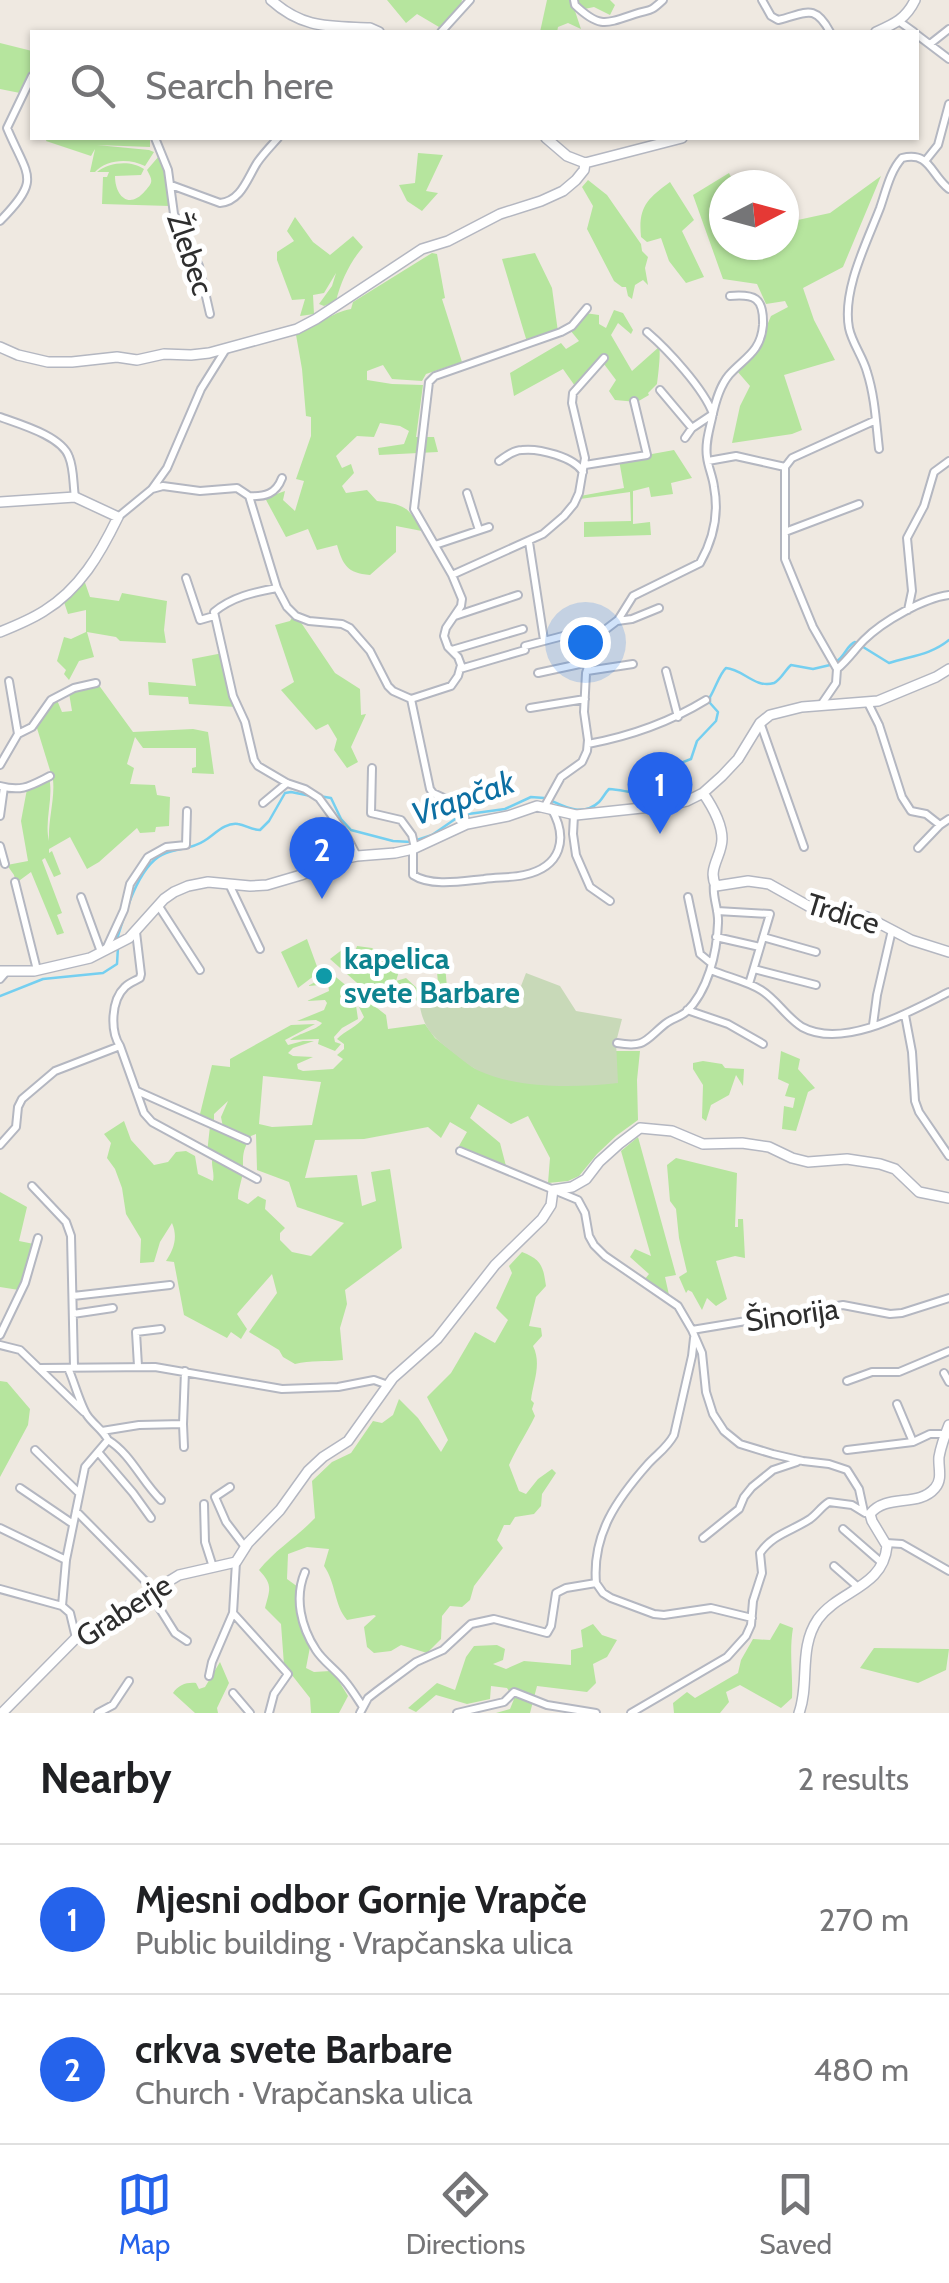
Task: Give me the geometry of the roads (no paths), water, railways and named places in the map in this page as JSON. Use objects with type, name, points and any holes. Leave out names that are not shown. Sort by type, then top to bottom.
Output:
[{"type":"street","points":[[271,0],[293,18],[306,22],[374,30]]},
{"type":"street","points":[[443,30],[470,0]]},
{"type":"street","points":[[574,0],[588,17],[604,24],[650,12],[664,0]]},
{"type":"street","points":[[762,0],[778,20],[802,12],[816,13],[829,30]]},
{"type":"street","points":[[881,30],[900,22],[915,0]]},
{"type":"street","points":[[900,22],[911,30]]},
{"type":"street","points":[[930,44],[949,29]]},
{"type":"street","points":[[919,36],[949,59]]},
{"type":"street","points":[[0,220],[23,196],[28,178],[3,128],[30,80]]},
{"type":"street","points":[[926,160],[938,145],[949,104]]},
{"type":"street","name":"Žlebec","points":[[156,140],[171,185],[174,214],[199,266],[210,314]]},
{"type":"street","points":[[171,185],[220,203],[228,202],[246,186],[258,161],[276,140]]},
{"type":"street","points":[[548,140],[567,156],[585,164],[675,140]]},
{"type":"street","points":[[879,449],[869,378],[849,330],[858,263],[902,158],[913,155],[926,160],[949,189]]},
{"type":"street","points":[[0,347],[48,362],[117,356],[138,360],[164,354],[191,355],[297,329],[422,250],[562,191],[576,180],[585,164]]},
{"type":"street","points":[[548,804],[560,778],[582,762],[588,744],[585,699],[588,667],[596,642],[633,596],[696,566],[712,533],[716,507],[708,438],[713,414],[722,385],[751,356],[762,328],[755,298],[750,294],[730,296]]},
{"type":"street","points":[[249,496],[277,588],[296,616],[350,628],[370,651],[394,692],[411,699],[448,688],[460,670],[459,660],[446,644],[444,634],[462,602],[452,576],[415,514],[414,505],[430,378],[561,332],[588,308]]},
{"type":"street","points":[[647,332],[698,389],[713,414]]},
{"type":"street","points":[[0,632],[44,611],[99,556],[118,517],[152,489],[174,458],[178,439],[201,389],[226,348]]},
{"type":"street","points":[[452,576],[529,542],[550,529],[574,504],[585,458],[572,398],[604,358]]},
{"type":"street","points":[[660,390],[692,428]]},
{"type":"street","points":[[584,469],[647,455],[634,401]]},
{"type":"street","points":[[685,438],[692,428],[713,414]]},
{"type":"street","points":[[0,417],[44,435],[67,451],[75,497]]},
{"type":"street","points":[[821,705],[836,683],[835,664],[812,627],[785,558],[785,467],[792,458],[876,420]]},
{"type":"street","points":[[500,460],[517,450],[526,450],[573,460],[584,469]]},
{"type":"street","points":[[708,461],[736,456],[785,467]]},
{"type":"street","points":[[908,610],[912,591],[908,538],[924,506],[934,472],[949,461]]},
{"type":"street","points":[[152,489],[237,488],[249,496],[268,495],[282,478]]},
{"type":"street","points":[[468,493],[479,530]]},
{"type":"street","points":[[0,502],[75,497],[118,517]]},
{"type":"street","points":[[785,532],[859,504]]},
{"type":"street","points":[[435,545],[488,527]]},
{"type":"street","points":[[529,542],[544,640]]},
{"type":"street","points":[[186,578],[200,620],[214,616]]},
{"type":"street","points":[[277,588],[243,596],[218,608],[214,616],[233,696],[258,766],[317,796],[357,856]]},
{"type":"street","points":[[835,664],[908,610],[949,594]]},
{"type":"street","points":[[454,616],[518,595]]},
{"type":"street","points":[[616,620],[660,608]]},
{"type":"street","points":[[451,650],[523,629]]},
{"type":"street","points":[[460,670],[582,631],[596,642]]},
{"type":"street","points":[[538,673],[632,664]]},
{"type":"street","points":[[2,974],[38,971],[83,960],[110,948],[136,932],[174,892],[188,886],[208,882],[268,885],[357,856],[395,854],[465,818],[548,804],[574,815],[678,804],[703,794],[738,759],[760,724],[770,716],[821,705],[888,698],[949,669]]},
{"type":"street","points":[[666,671],[678,716]]},
{"type":"street","points":[[9,681],[18,734]]},
{"type":"street","points":[[0,765],[18,734],[32,727],[54,699],[74,688],[96,683]]},
{"type":"street","points":[[411,699],[430,788],[456,802],[465,818]]},
{"type":"street","points":[[530,708],[585,699]]},
{"type":"street","points":[[588,744],[618,739],[678,716],[706,700]]},
{"type":"street","points":[[868,703],[902,797],[912,810],[926,814],[940,825]]},
{"type":"street","points":[[760,724],[804,848]]},
{"type":"street","points":[[372,768],[371,813],[401,820],[414,844],[413,874],[425,880],[527,875],[551,861],[561,844],[560,825],[548,804]]},
{"type":"street","points":[[0,816],[2,786],[22,788],[50,776]]},
{"type":"street","points":[[263,803],[287,783]]},
{"type":"street","points":[[617,1043],[647,1042],[662,1026],[688,1010],[711,967],[717,911],[712,874],[722,837],[703,794]]},
{"type":"street","points":[[110,948],[130,884],[148,857],[166,847],[186,845],[187,811]]},
{"type":"street","points":[[574,815],[576,855],[590,887],[610,900]]},
{"type":"street","points":[[918,848],[949,818]]},
{"type":"street","points":[[0,846],[5,864]]},
{"type":"street","points":[[14,882],[38,971]]},
{"type":"street","points":[[230,884],[260,949]]},
{"type":"street","name":"Trdice","points":[[714,884],[769,884],[810,907],[858,914],[911,940],[949,952]]},
{"type":"street","points":[[81,897],[110,948]]},
{"type":"street","points":[[688,897],[700,954],[711,967],[766,994],[793,1020],[811,1030],[839,1034],[873,1025],[905,1015],[949,992]]},
{"type":"street","points":[[158,905],[200,970]]},
{"type":"street","points":[[717,911],[770,914],[749,984]]},
{"type":"street","points":[[873,1025],[892,929]]},
{"type":"street","points":[[136,932],[141,974],[116,1001],[114,1034],[144,1114],[257,1179]]},
{"type":"street","points":[[716,936],[760,947]]},
{"type":"street","points":[[764,937],[816,952]]},
{"type":"street","points":[[754,969],[816,984]]},
{"type":"street","points":[[688,1010],[728,1024],[764,1044]]},
{"type":"street","points":[[905,1015],[915,1100],[949,1156]]},
{"type":"street","points":[[0,1145],[16,1127],[22,1099],[56,1071],[120,1046]]},
{"type":"street","points":[[136,1091],[246,1140]]},
{"type":"street","points":[[552,1190],[586,1180],[600,1162],[640,1128],[658,1128],[681,1133],[702,1144],[769,1147],[808,1162],[846,1159],[880,1164],[895,1169],[919,1192],[949,1198]]},
{"type":"street","points":[[460,1150],[578,1200],[594,1245],[678,1306],[703,1359],[708,1402],[724,1431],[740,1444],[848,1470],[859,1488],[867,1515],[887,1548],[882,1564],[859,1588],[835,1603],[816,1622],[806,1654],[799,1713]]},
{"type":"street","points":[[32,1186],[66,1222],[71,1236],[71,1367],[85,1413]]},
{"type":"street","points":[[209,1676],[233,1613],[236,1562],[245,1547],[280,1510],[312,1466],[348,1442],[388,1384],[437,1339],[494,1265],[542,1219],[551,1205],[552,1190]]},
{"type":"street","points":[[0,1334],[25,1283],[38,1238]]},
{"type":"street","points":[[73,1296],[170,1286]]},
{"type":"street","name":"Šinorija","points":[[693,1333],[843,1305],[902,1313],[949,1298]]},
{"type":"street","points":[[73,1314],[113,1308]]},
{"type":"street","points":[[138,1366],[136,1332],[161,1329]]},
{"type":"street","points":[[693,1333],[692,1356],[674,1435],[608,1519],[601,1535],[596,1583],[612,1598],[654,1614],[711,1608],[752,1618]]},
{"type":"street","points":[[0,1345],[20,1350],[40,1368],[123,1452],[161,1500]]},
{"type":"street","points":[[847,1380],[872,1372],[899,1372],[949,1351]]},
{"type":"street","points":[[40,1368],[138,1366],[282,1389],[338,1387],[374,1380],[388,1384]]},
{"type":"street","points":[[184,1447],[185,1371]]},
{"type":"street","points":[[944,1373],[949,1382]]},
{"type":"street","points":[[897,1404],[912,1442]]},
{"type":"street","points":[[102,1430],[183,1424]]},
{"type":"street","points":[[847,1450],[912,1442],[947,1430],[939,1457],[940,1480],[934,1489],[916,1498],[882,1504],[867,1515]]},
{"type":"street","points":[[62,1606],[66,1560],[85,1467],[108,1440]]},
{"type":"street","points":[[35,1450],[78,1493]]},
{"type":"street","points":[[98,1452],[134,1492],[150,1518]]},
{"type":"street","points":[[703,1538],[739,1509],[748,1491],[774,1470],[803,1461]]},
{"type":"street","points":[[230,1487],[215,1497],[226,1522],[245,1547]]},
{"type":"street","points":[[20,1488],[73,1524]]},
{"type":"street","points":[[631,1713],[727,1657],[746,1636],[762,1568],[760,1552],[765,1545],[829,1502],[852,1506],[867,1515]]},
{"type":"street","points":[[204,1504],[205,1542],[214,1568]]},
{"type":"street","points":[[75,1510],[151,1590],[175,1633],[187,1641]]},
{"type":"street","points":[[0,1528],[66,1560]]},
{"type":"street","points":[[842,1529],[882,1564]]},
{"type":"street","points":[[886,1543],[902,1544],[949,1571]]},
{"type":"street","name":"Graberje","points":[[2,1713],[76,1638],[179,1575],[236,1562]]},
{"type":"street","points":[[834,1566],[859,1588]]},
{"type":"street","points":[[305,1572],[300,1584],[300,1612],[306,1630],[316,1652],[343,1678],[361,1710],[377,1692],[416,1662],[443,1650],[471,1624],[494,1619],[547,1632],[552,1626],[556,1593],[596,1583]]},
{"type":"street","points":[[0,1589],[62,1606],[70,1613],[76,1638]]},
{"type":"street","points":[[233,1613],[288,1674],[274,1694],[270,1713]]},
{"type":"street","points":[[98,1713],[113,1705],[129,1681]]},
{"type":"street","points":[[457,1713],[504,1702],[514,1692],[547,1709],[596,1713]]},
{"type":"street","points":[[232,1694],[250,1713]]},
{"type":"waterway","name":"Vrapčak","points":[[837,661],[855,642],[889,663],[928,652],[949,640]]},
{"type":"waterway","name":"Vrapčak","points":[[552,801],[581,810],[599,802],[609,789],[641,793],[653,787],[663,770],[691,759],[697,741],[716,721],[718,712],[710,697],[726,668],[767,684],[776,682],[791,665],[813,669],[830,665]]},
{"type":"waterway","name":"Vrapčak","points":[[117,939],[134,890],[156,858],[199,844],[229,825],[260,830],[285,793],[311,796]]},
{"type":"waterway","name":"Vrapčak","points":[[319,796],[331,798],[351,830],[411,842],[432,835],[461,815],[505,809],[531,797],[544,798]]},
{"type":"waterway","name":"Vrapčak","points":[[0,996],[43,979],[103,973],[117,964],[118,947]]},
{"type":"place","name":"Mjesni odbor Gornje Vrapče","points":[[660,834]]},
{"type":"place","name":"crkva svete Barbare","points":[[322,899]]},
{"type":"place","name":"kapelica svete Barbare","points":[[324,976]]}]
